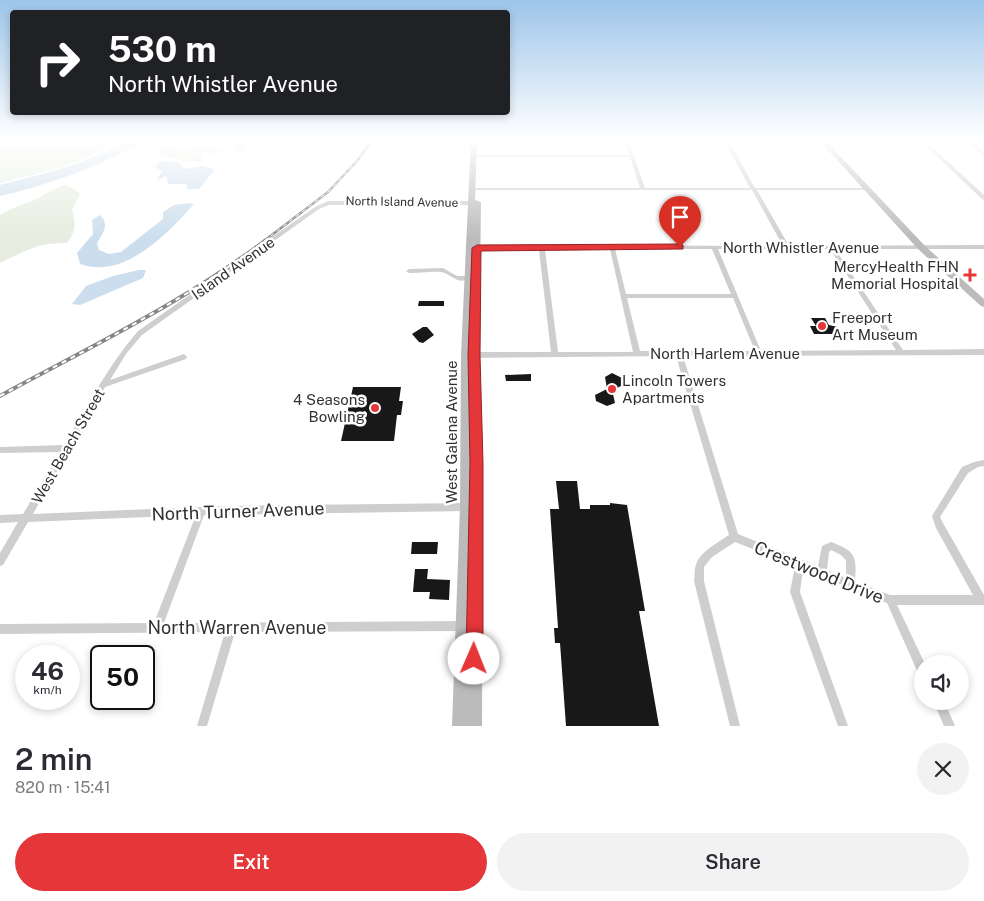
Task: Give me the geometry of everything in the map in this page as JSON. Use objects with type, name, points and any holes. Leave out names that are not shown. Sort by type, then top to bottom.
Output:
[{"type":"main road","name":"West Galena Avenue","points":[[470,355],[474,173]]},
{"type":"main road","points":[[853,173],[922,248],[984,304]]},
{"type":"main road","name":"West Galena Avenue","points":[[473,248],[468,278],[471,507],[469,626],[474,726]]},
{"type":"main road","name":"West Galena Avenue","points":[[460,726],[469,626]]},
{"type":"street","points":[[638,173],[643,189]]},
{"type":"street","points":[[744,173],[787,247]]},
{"type":"street","points":[[957,173],[984,198]]},
{"type":"street","points":[[474,189],[753,190],[867,188]]},
{"type":"street","name":"North Island Avenue","points":[[328,203],[474,203]]},
{"type":"street","name":"Island Avenue","points":[[140,333],[317,208],[328,203]]},
{"type":"street","points":[[542,247],[555,354]]},
{"type":"street","points":[[612,247],[637,354]]},
{"type":"street","points":[[714,247],[759,353]]},
{"type":"street","points":[[830,247],[901,352]]},
{"type":"street","name":"North Whistler Avenue","points":[[473,248],[984,247]]},
{"type":"street","points":[[409,271],[443,270],[456,278],[468,278]]},
{"type":"street","points":[[624,296],[734,296]]},
{"type":"street","name":"West Beach Street","points":[[0,562],[103,385],[124,352],[140,333]]},
{"type":"street","name":"North Harlem Avenue","points":[[470,355],[984,352]]},
{"type":"street","points":[[679,354],[734,537],[709,554],[700,565],[699,581],[735,726]]},
{"type":"street","points":[[103,385],[184,358]]},
{"type":"street","points":[[0,450],[67,448]]},
{"type":"street","points":[[983,600],[939,525],[936,516],[965,470],[984,463]]},
{"type":"street","name":"North Turner Avenue","points":[[0,519],[222,510],[471,507]]},
{"type":"street","points":[[157,628],[200,512]]},
{"type":"street","name":"Crestwood Drive","points":[[734,537],[800,562],[890,600],[916,655]]},
{"type":"street","points":[[822,571],[824,549],[831,546],[846,552],[852,560],[850,583]]},
{"type":"street","points":[[800,562],[795,592],[842,726]]},
{"type":"street","points":[[890,600],[983,600]]},
{"type":"street","name":"North Warren Avenue","points":[[0,629],[469,626]]},
{"type":"street","points":[[202,726],[232,628]]},
{"type":"street","points":[[942,710],[950,726]]},
{"type":"shaded area","points":[[0,173],[41,173],[0,183]]},
{"type":"shaded area","points":[[66,185],[80,194],[72,210],[74,227],[67,243],[39,246],[0,263],[0,215]]},
{"type":"water","points":[[47,173],[76,173],[0,196],[0,185]]},
{"type":"water","points":[[161,173],[212,173],[199,189],[186,189],[188,186],[186,184],[168,184],[166,176],[157,181]]},
{"type":"water","points":[[194,204],[171,228],[158,240],[128,260],[113,266],[96,267],[80,264],[77,253],[93,234],[92,220],[100,215],[105,225],[97,243],[99,250],[109,254],[121,252],[163,219],[163,212],[174,205]]},
{"type":"water","points":[[146,270],[143,278],[80,305],[72,304],[86,286],[113,276]]},
{"type":"building","points":[[419,301],[444,301],[444,306],[418,306]]},
{"type":"building","name":"Freeport Art Museum","points":[[811,318],[825,318],[829,325],[838,327],[842,334],[814,334],[810,326],[816,326]]},
{"type":"building","points":[[423,327],[427,327],[434,335],[423,343],[419,342],[412,334]]},
{"type":"building","name":"Lincoln Towers Apartments","points":[[612,373],[622,378],[623,385],[615,389],[613,394],[615,403],[607,406],[596,401],[595,395],[607,389],[605,377]]},
{"type":"building","points":[[531,374],[531,381],[506,381],[505,375]]},
{"type":"building","name":"4 Seasons Bowling","points":[[353,387],[401,387],[399,401],[403,401],[401,415],[397,415],[394,441],[341,441]]},
{"type":"building","points":[[556,481],[577,481],[580,509],[590,509],[590,505],[610,505],[610,503],[627,505],[645,611],[639,611],[659,726],[566,726],[560,643],[555,643],[554,628],[558,628],[550,509],[559,509]]},
{"type":"building","points":[[412,542],[438,542],[437,554],[411,554]]},
{"type":"building","points":[[415,569],[428,569],[427,579],[450,580],[449,600],[429,599],[430,592],[413,592]]},
{"type":"railway","points":[[264,241],[328,192],[346,173]]},
{"type":"railway","points":[[0,396],[170,304],[266,240]]},
{"type":"place","name":"MercyHealth FHN Memorial Hospital","points":[[970,275]]},
{"type":"place","name":"Freeport Art Museum","points":[[822,326]]},
{"type":"place","name":"Lincoln Towers Apartments","points":[[612,389]]},
{"type":"place","name":"4 Seasons Bowling","points":[[375,408]]},
{"type":"route","points":[[474,659],[477,463],[474,355],[477,248],[680,247]]}]
